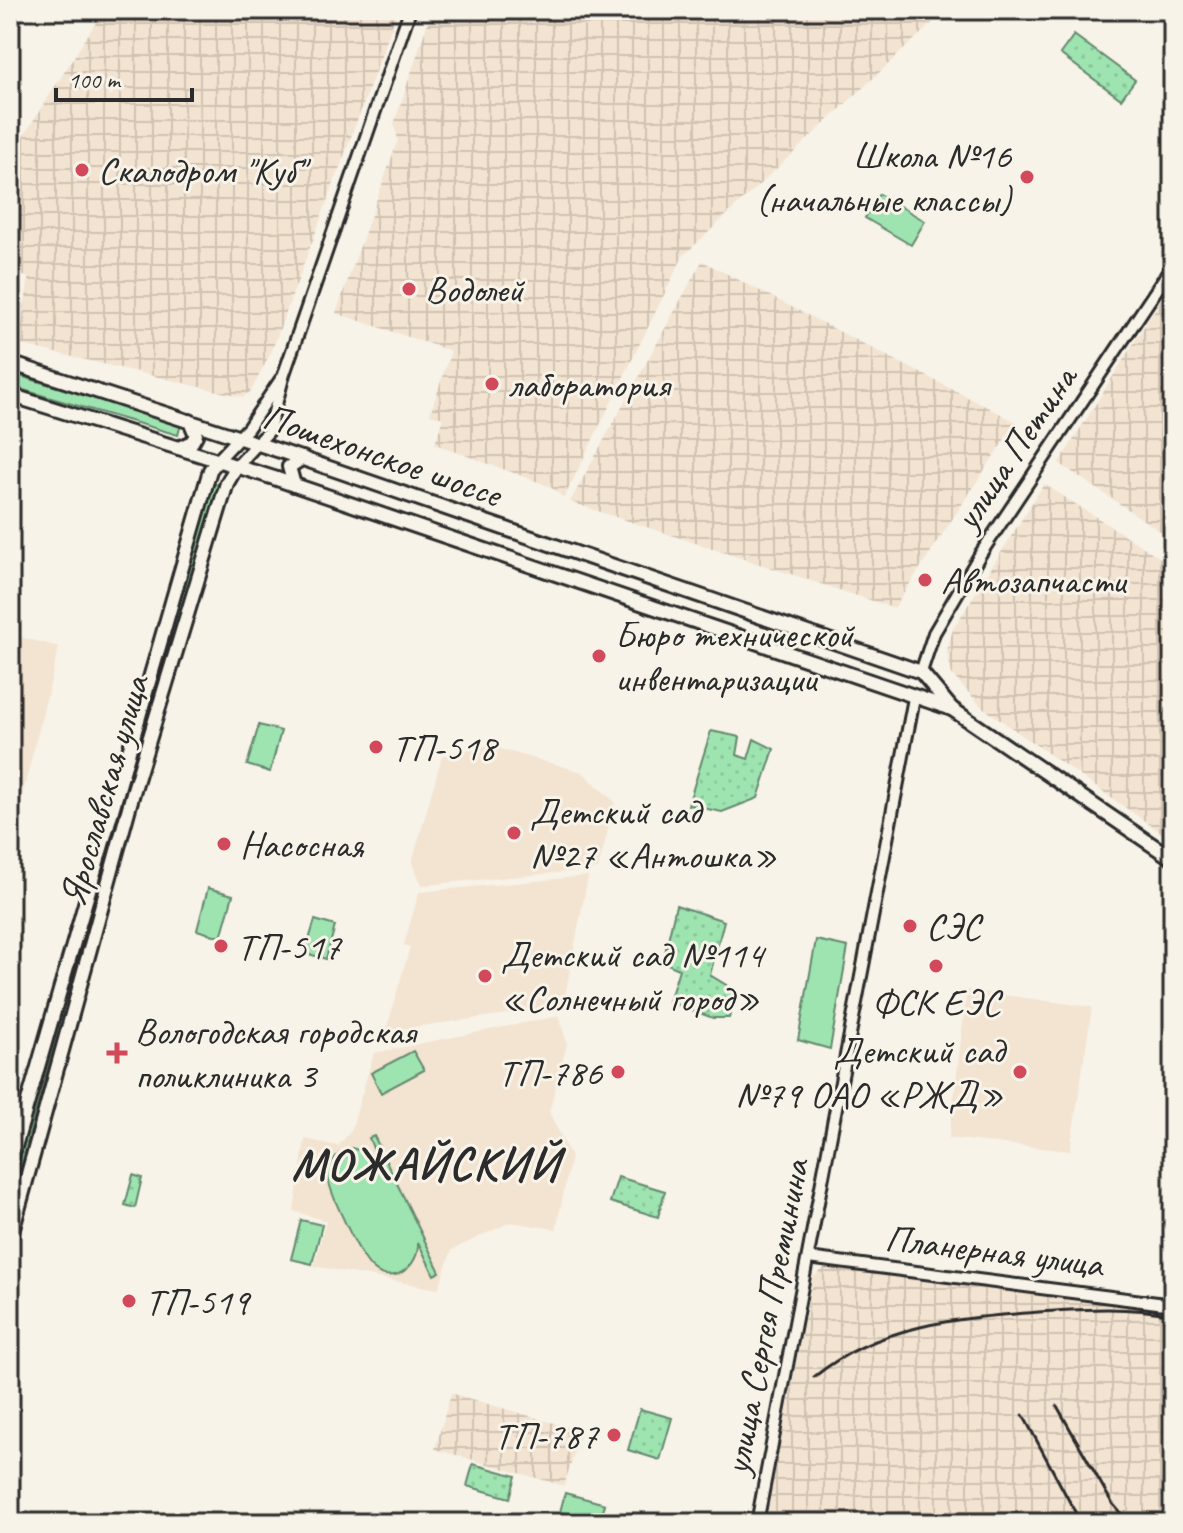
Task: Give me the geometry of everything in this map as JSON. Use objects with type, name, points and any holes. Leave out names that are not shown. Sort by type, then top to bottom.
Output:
[{"type":"main road","name":"Пошехонское шоссе","points":[[10,363],[303,458],[921,672],[952,709],[1173,859]]},
{"type":"main road","name":"Пошехонское шоссе","points":[[10,395],[294,485],[952,709]]},
{"type":"main road","points":[[179,448],[192,442],[196,435],[190,421]]},
{"type":"main road","points":[[294,485],[288,471],[293,463],[303,458]]},
{"type":"main road","name":"Ярославская улица","points":[[10,1164],[210,470],[218,460]]},
{"type":"main road","name":"Ярославская улица","points":[[10,1239],[159,706],[227,483],[237,466]]},
{"type":"main road","points":[[724,630],[733,606]]},
{"type":"main road","points":[[914,698],[921,672]]},
{"type":"main road","points":[[143,699],[147,692],[156,692],[159,706]]},
{"type":"street","name":"Ярославская улица","points":[[237,466],[269,431],[284,374],[410,10]]},
{"type":"street","name":"улица Петина","points":[[921,672],[934,633],[981,553],[1173,265]]},
{"type":"street","name":"Ярославская улица","points":[[218,460],[240,438],[284,374]]},
{"type":"street","name":"улица Сергея Преминина","points":[[757,1523],[914,698]]},
{"type":"street","name":"Планерная улица","points":[[808,1258],[1173,1305]]},
{"type":"shaded area","points":[[104,10],[398,10],[272,350],[251,391],[243,397],[18,344],[29,278],[10,271],[10,157]]},
{"type":"shaded area","points":[[432,10],[946,10],[683,256],[564,498],[549,486],[435,444],[443,418],[430,414],[451,351],[336,313],[398,140],[394,124]]},
{"type":"shaded area","points":[[702,261],[1016,422],[894,608],[570,502]]},
{"type":"shaded area","points":[[1173,280],[1173,540],[1059,463]]},
{"type":"shaded area","points":[[1044,484],[1173,566],[1173,841],[982,707],[952,675],[947,651],[953,629]]},
{"type":"shaded area","points":[[16,636],[59,647],[17,817],[10,815],[10,639]]},
{"type":"shaded area","name":"Детский сад №27 «Антошка»","points":[[486,745],[582,772],[615,802],[598,869],[422,885],[412,863],[442,756]]},
{"type":"shaded area","name":"Детский сад №114 «Солнечный город»","points":[[588,876],[563,1006],[386,1031],[410,947],[404,945],[419,892]]},
{"type":"shaded area","name":"Детский сад №79 ОАО «РЖД»","points":[[967,990],[1092,1007],[1070,1151],[949,1138]]},
{"type":"shaded area","points":[[559,1016],[567,1044],[549,1112],[571,1157],[556,1229],[510,1222],[452,1250],[438,1289],[314,1266],[326,1221],[294,1211],[305,1139],[338,1146],[351,1131],[374,1053]]},
{"type":"shaded area","points":[[825,1268],[1173,1310],[1173,1523],[765,1523],[813,1277]]},
{"type":"shaded area","points":[[451,1393],[581,1431],[564,1486],[435,1449]]},
{"type":"shaded area","points":[[283,1511],[330,1523],[280,1523]]},
{"type":"green space","points":[[1074,35],[1135,80],[1121,99],[1060,54]]},
{"type":"green space","points":[[879,194],[925,221],[911,245],[865,218]]},
{"type":"green space","points":[[10,373],[181,424],[178,435],[10,386]]},
{"type":"green space","points":[[209,482],[218,485],[159,687],[152,685]]},
{"type":"green space","points":[[150,697],[155,700],[130,786],[122,784]]},
{"type":"green space","points":[[259,725],[281,731],[270,772],[247,765]]},
{"type":"green space","points":[[711,731],[740,737],[737,755],[748,759],[754,739],[774,749],[758,798],[722,812],[688,805]]},
{"type":"green space","points":[[119,798],[126,800],[64,1006],[57,1004]]},
{"type":"green space","points":[[208,888],[233,895],[221,937],[197,930]]},
{"type":"green space","points":[[676,905],[724,921],[710,975],[736,991],[729,1018],[713,1018],[669,1002],[679,969],[663,962]]},
{"type":"green space","points":[[315,920],[335,926],[326,959],[305,953]]},
{"type":"green space","points":[[816,940],[848,947],[830,1049],[798,1040]]},
{"type":"green space","points":[[54,1012],[62,1014],[10,1206],[10,1177]]},
{"type":"green space","points":[[413,1051],[424,1070],[381,1093],[371,1073]]},
{"type":"green space","points":[[374,1136],[440,1272],[434,1275],[418,1242],[415,1258],[404,1271],[389,1276],[373,1269],[338,1207],[329,1181],[330,1164],[339,1154],[352,1148],[376,1156],[369,1138]]},
{"type":"green space","points":[[133,1175],[142,1178],[135,1208],[125,1205]]},
{"type":"green space","points":[[618,1177],[665,1191],[658,1217],[610,1202]]},
{"type":"green space","points":[[301,1220],[322,1225],[312,1264],[291,1259]]},
{"type":"green space","points":[[640,1409],[672,1418],[660,1460],[628,1450]]},
{"type":"green space","points":[[473,1464],[516,1476],[510,1498],[467,1486]]},
{"type":"green space","points":[[565,1493],[605,1504],[600,1523],[560,1512]]},
{"type":"railway","points":[[814,1377],[865,1345],[950,1321],[1090,1309],[1140,1310],[1173,1315]]},
{"type":"railway","points":[[1057,1406],[1112,1503],[1129,1523]]},
{"type":"railway","points":[[1023,1415],[1081,1523]]},
{"type":"place","name":"Скалодром \"Куб\"","points":[[82,170]]},
{"type":"place","name":"Школа №16 (начальные классы)","points":[[1027,177]]},
{"type":"place","name":"Водолей","points":[[409,289]]},
{"type":"place","name":"лаборатория","points":[[492,384]]},
{"type":"place","name":"Автозапчасти","points":[[925,580]]},
{"type":"place","name":"Бюро технической инвентаризации","points":[[599,656]]},
{"type":"place","name":"ТП-518","points":[[376,747]]},
{"type":"place","name":"Детский сад №27 «Антошка»","points":[[514,833]]},
{"type":"place","name":"Насосная","points":[[224,844]]},
{"type":"place","name":"СЭС","points":[[910,926]]},
{"type":"place","name":"ТП-517","points":[[221,946]]},
{"type":"place","name":"ФСК ЕЭС","points":[[936,966]]},
{"type":"place","name":"Детский сад №114 «Солнечный город»","points":[[485,976]]},
{"type":"place","name":"Вологодская городская поликлиника 3","points":[[117,1053]]},
{"type":"place","name":"ТП-786","points":[[618,1072]]},
{"type":"place","name":"Детский сад №79 ОАО «РЖД»","points":[[1020,1072]]},
{"type":"place","name":"ТП-519","points":[[129,1301]]},
{"type":"place","name":"ТП-787","points":[[614,1435]]},
{"type":"district","name":"МОЖАЙСКИЙ","points":[[426,1164]]}]
